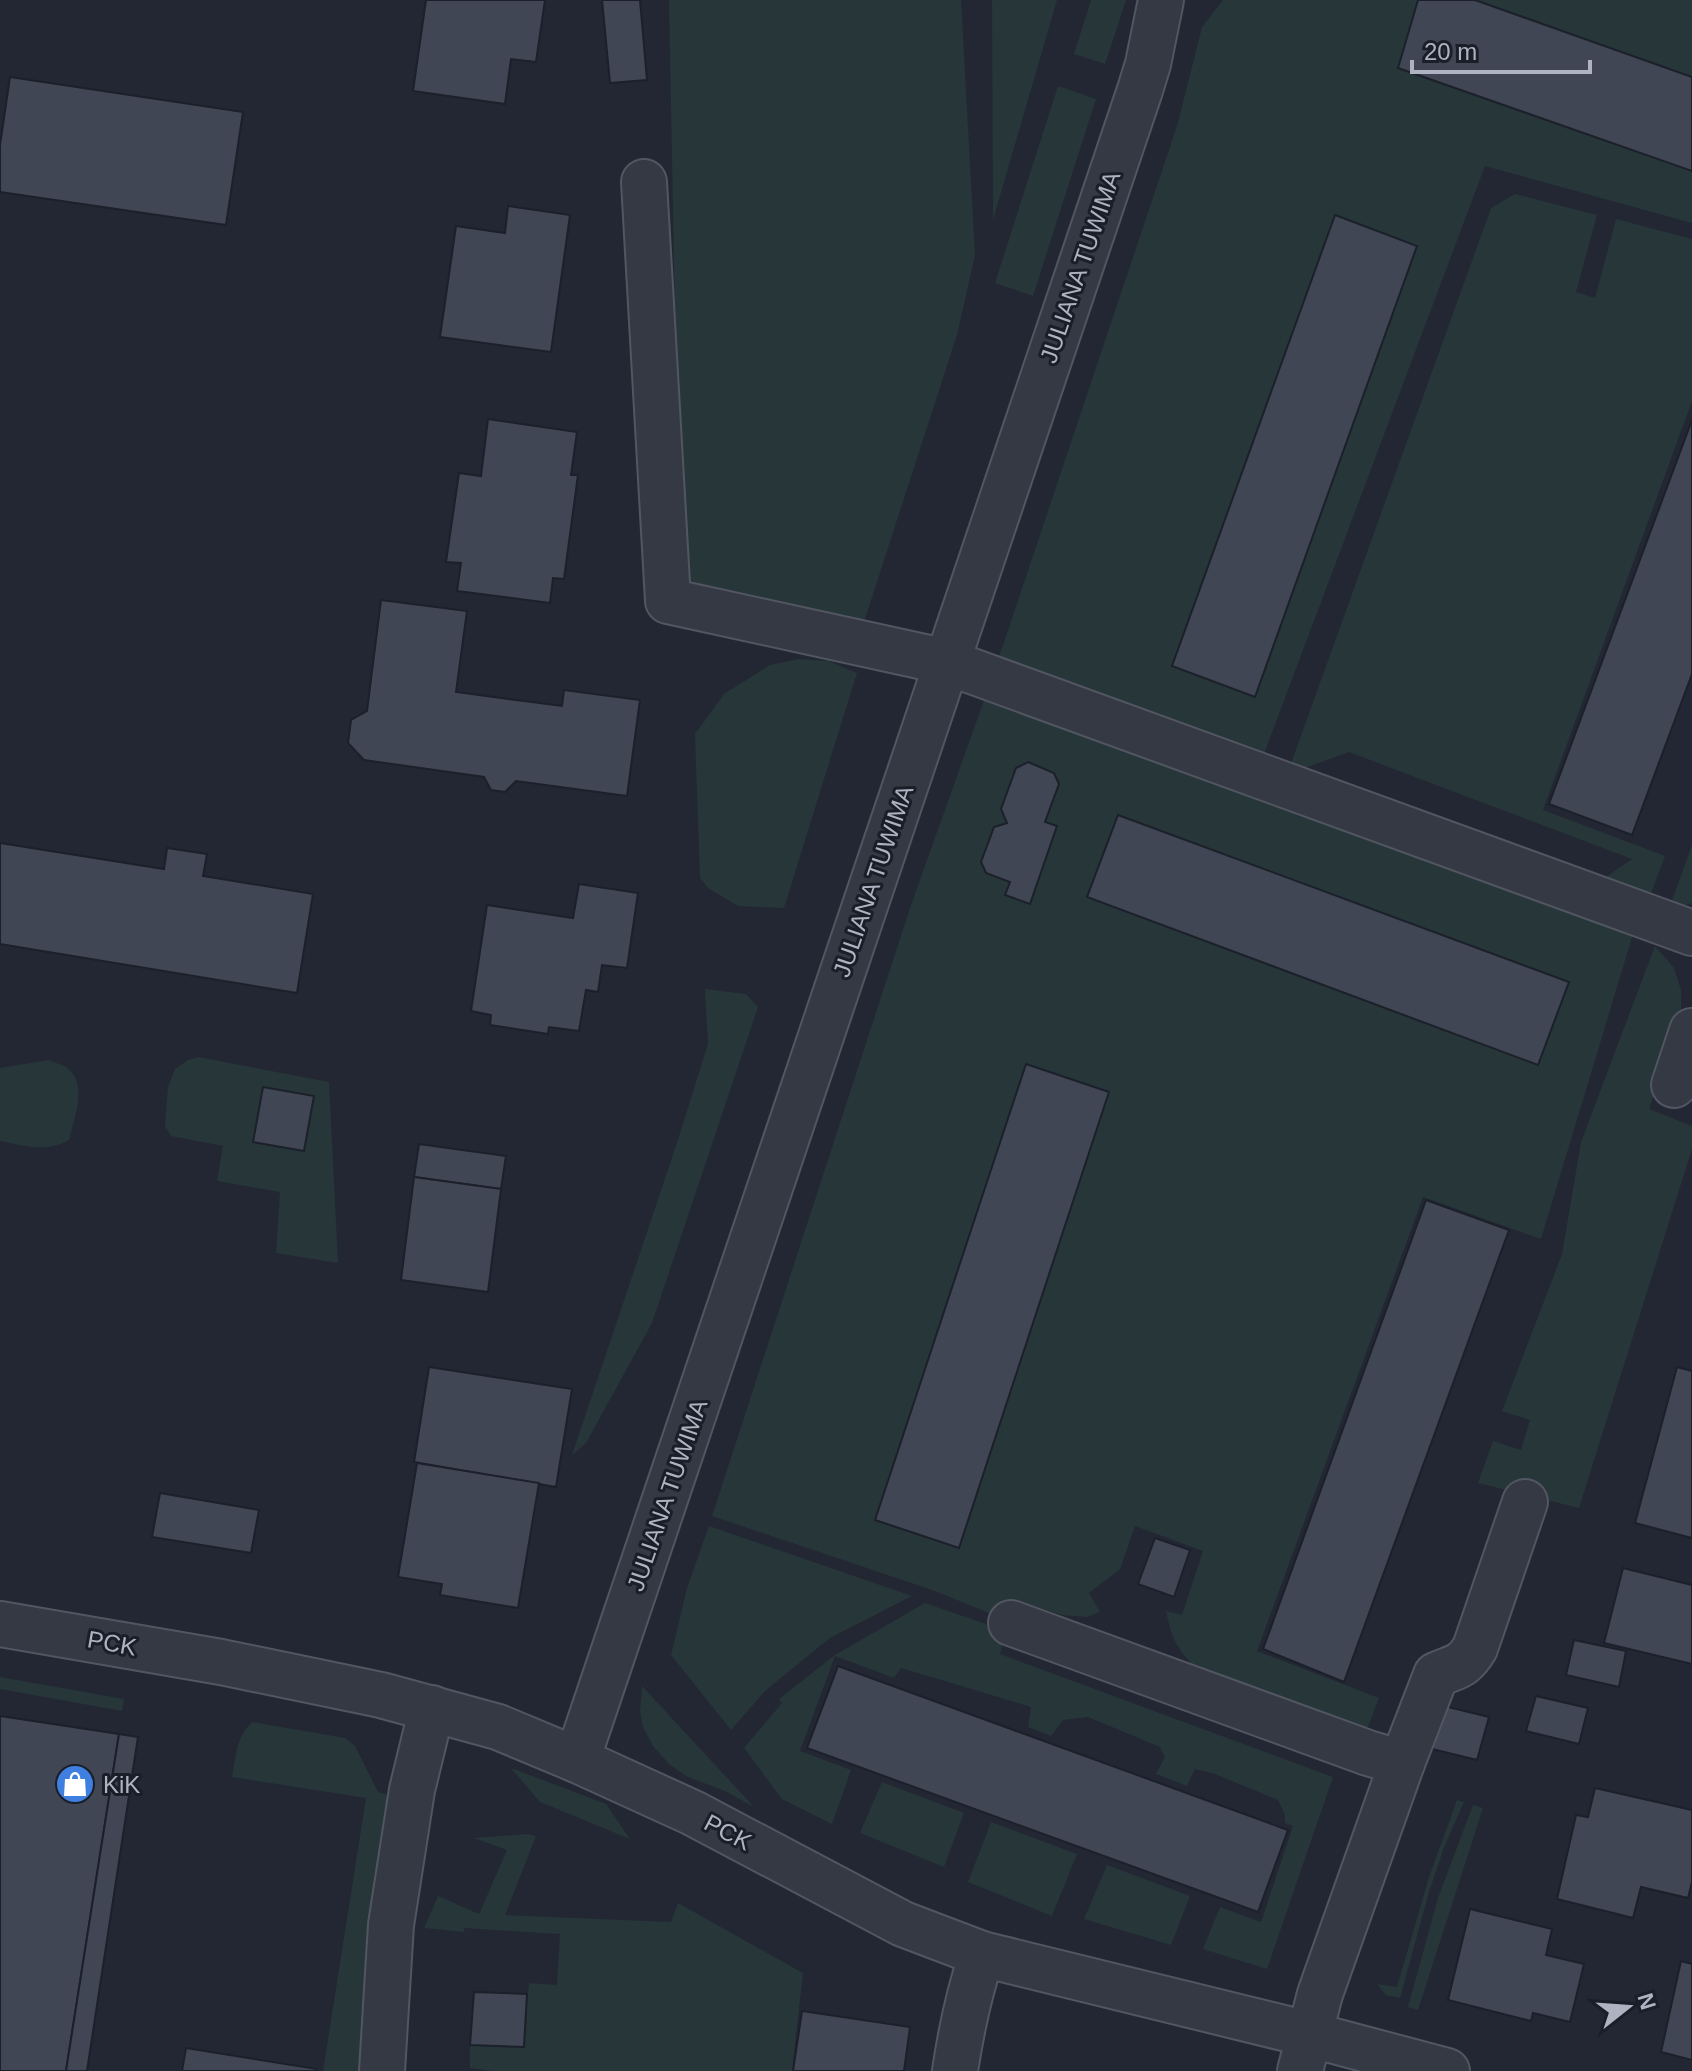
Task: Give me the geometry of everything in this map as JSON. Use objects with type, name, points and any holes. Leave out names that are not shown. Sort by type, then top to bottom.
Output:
[{"type":"street","name":"JULIANA TUWIMA","points":[[577,1760],[1148,64],[1161,0]]},
{"type":"street","points":[[644,182],[668,601],[947,662],[1692,933]]},
{"type":"street","points":[[1674,1085],[1692,1031]]},
{"type":"street","points":[[1304,2052],[1325,1978],[1436,1675],[1468,1660],[1475,1648],[1525,1502]]},
{"type":"street","points":[[1011,1623],[1402,1763]]},
{"type":"street","name":"PCK","points":[[0,1624],[221,1662],[381,1695],[498,1727],[693,1813],[903,1924],[982,1954],[1304,2052],[1447,2071]]},
{"type":"street","points":[[382,2071],[391,1925],[412,1790],[432,1708]]},
{"type":"street","points":[[955,2071],[963,2021],[982,1954]]},
{"type":"shaded area","points":[[669,0],[961,0],[975,255],[957,335],[864,622],[680,579]]},
{"type":"shaded area","points":[[992,0],[1057,0],[993,220]]},
{"type":"shaded area","points":[[1091,0],[1126,0],[1105,64],[1074,54]]},
{"type":"shaded area","points":[[1223,0],[1692,0],[1692,223],[1485,166],[1249,794],[1633,934],[1541,1239],[1423,1197],[1257,1651],[1379,1698],[1366,1732],[1194,1666],[1175,1641],[1166,1611],[1182,1615],[1203,1551],[1135,1526],[1120,1569],[1089,1593],[1100,1612],[1087,1617],[1062,1615],[1021,1602],[1014,1609],[989,1613],[935,1591],[712,1516],[911,905],[992,678],[1177,126],[1202,27]]},
{"type":"shaded area","points":[[1058,86],[1096,99],[1033,296],[995,283]]},
{"type":"shaded area","points":[[1515,194],[1597,215],[1576,292],[1595,298],[1616,219],[1692,239],[1692,401],[1543,810],[1665,856],[1647,904],[1596,884],[1632,859],[1349,752],[1299,770],[1289,769],[1491,208]]},
{"type":"shaded area","points":[[799,659],[828,661],[857,673],[784,908],[738,906],[708,888],[700,878],[695,734],[724,694],[770,665]]},
{"type":"shaded area","points":[[1692,845],[1692,903],[1670,906]]},
{"type":"shaded area","points":[[1655,946],[1674,968],[1681,990],[1681,1014],[1649,1109],[1692,1126],[1692,1149],[1579,1508],[1478,1483],[1493,1441],[1521,1450],[1530,1420],[1502,1411],[1562,1254],[1581,1142]]},
{"type":"shaded area","points":[[705,989],[746,994],[758,1007],[652,1323],[586,1443],[572,1455],[708,1044]]},
{"type":"shaded area","points":[[198,1057],[329,1082],[338,1263],[276,1253],[280,1192],[217,1181],[223,1146],[171,1136],[165,1126],[168,1087],[175,1069]]},
{"type":"shaded area","points":[[48,1060],[66,1067],[77,1082],[78,1102],[69,1140],[43,1147],[0,1141],[0,1068]]},
{"type":"shaded area","points":[[709,1526],[912,1596],[830,1638],[766,1690],[731,1730],[671,1655],[687,1588]]},
{"type":"shaded area","points":[[925,1603],[1006,1631],[1000,1654],[1333,1777],[1267,1969],[1203,1949],[1220,1907],[1261,1922],[1293,1826],[1285,1823],[1278,1800],[1195,1769],[1187,1786],[1156,1774],[1165,1757],[1160,1747],[1088,1717],[1063,1720],[1051,1736],[1028,1727],[1031,1707],[901,1668],[894,1678],[835,1656],[800,1751],[851,1770],[832,1824],[782,1799],[744,1748],[782,1703],[779,1699],[835,1655]]},
{"type":"shaded area","points":[[0,1677],[124,1699],[122,1711],[0,1689]]},
{"type":"shaded area","points":[[642,1686],[754,1807],[725,1791],[688,1777],[670,1765],[653,1746],[643,1727],[640,1712]]},
{"type":"shaded area","points":[[253,1722],[345,1738],[355,1746],[378,1792],[392,1796],[387,1840],[367,1929],[365,2071],[323,2071],[366,1798],[232,1777],[240,1740]]},
{"type":"shaded area","points":[[511,1768],[606,1804],[630,1839],[540,1802]]},
{"type":"shaded area","points":[[882,1782],[964,1813],[944,1867],[860,1833]]},
{"type":"shaded area","points":[[1457,1800],[1464,1802],[1429,1892],[1400,1998],[1386,1995],[1377,1984],[1397,1987],[1429,1877]]},
{"type":"shaded area","points":[[1473,1805],[1483,1808],[1418,2010],[1408,2007],[1438,1898]]},
{"type":"shaded area","points":[[991,1822],[1077,1854],[1052,1916],[968,1882]]},
{"type":"shaded area","points":[[536,1836],[505,1915],[671,1922],[678,1903],[803,1973],[792,2071],[492,2071],[470,2068],[470,2045],[524,2047],[529,1983],[557,1985],[560,1934],[424,1928],[438,1896],[479,1914],[507,1850],[474,1838]]},
{"type":"shaded area","points":[[1107,1865],[1190,1896],[1171,1945],[1084,1919]]},
{"type":"building","points":[[426,0],[545,0],[536,62],[511,59],[505,104],[413,91]]},
{"type":"building","points":[[602,0],[640,0],[647,80],[610,83]]},
{"type":"building","points":[[1418,0],[1475,0],[1692,77],[1692,171],[1398,68]]},
{"type":"building","points":[[10,77],[243,112],[226,225],[0,192],[0,145]]},
{"type":"building","points":[[508,206],[570,215],[551,352],[440,337],[456,226],[505,233]]},
{"type":"building","points":[[1335,215],[1417,246],[1255,697],[1172,666]]},
{"type":"building","points":[[488,419],[577,432],[571,475],[578,475],[564,579],[553,578],[550,603],[457,591],[461,563],[446,562],[459,473],[481,476]]},
{"type":"building","points":[[1692,420],[1692,674],[1632,835],[1549,804]]},
{"type":"building","points":[[381,600],[467,611],[456,692],[562,706],[564,690],[640,700],[627,796],[516,781],[505,792],[491,790],[484,777],[364,760],[348,743],[351,720],[367,711]]},
{"type":"building","points":[[1028,762],[1054,773],[1059,784],[1045,822],[1057,826],[1030,904],[1005,895],[1010,882],[986,873],[981,862],[994,827],[1007,823],[1001,809],[1016,768]]},
{"type":"building","points":[[1118,815],[1569,982],[1538,1065],[1087,897]]},
{"type":"building","points":[[0,843],[164,869],[167,848],[207,854],[203,876],[313,894],[297,993],[0,944]]},
{"type":"building","points":[[579,884],[638,893],[627,968],[602,965],[598,992],[586,990],[579,1031],[549,1027],[548,1034],[490,1025],[491,1015],[471,1011],[487,905],[573,918]]},
{"type":"building","points":[[1026,1064],[1109,1092],[959,1548],[875,1520]]},
{"type":"building","points":[[263,1087],[314,1096],[304,1151],[253,1142]]},
{"type":"building","points":[[419,1144],[506,1156],[501,1189],[414,1177]]},
{"type":"building","points":[[414,1177],[501,1189],[488,1292],[401,1280]]},
{"type":"building","points":[[1426,1200],[1509,1230],[1344,1682],[1263,1649]]},
{"type":"building","points":[[429,1367],[572,1389],[556,1487],[414,1462]]},
{"type":"building","points":[[1677,1367],[1692,1371],[1692,1538],[1635,1523]]},
{"type":"building","points":[[417,1463],[539,1483],[518,1608],[440,1595],[442,1584],[398,1577]]},
{"type":"building","points":[[160,1493],[259,1510],[251,1553],[152,1537]]},
{"type":"building","points":[[1155,1538],[1190,1550],[1174,1597],[1138,1584]]},
{"type":"building","points":[[1623,1568],[1692,1585],[1692,1664],[1604,1643]]},
{"type":"building","points":[[1574,1640],[1626,1651],[1619,1687],[1566,1675]]},
{"type":"building","points":[[838,1666],[1288,1830],[1258,1912],[807,1748]]},
{"type":"building","points":[[1536,1696],[1588,1708],[1579,1744],[1526,1731]]},
{"type":"building","points":[[1444,1706],[1489,1717],[1477,1760],[1432,1749]]},
{"type":"building","points":[[0,1716],[119,1734],[66,2071],[0,2071]]},
{"type":"building","points":[[119,1734],[138,1737],[87,2071],[66,2071]]},
{"type":"building","points":[[1595,1788],[1692,1810],[1692,1882],[1688,1898],[1641,1887],[1633,1918],[1557,1899],[1576,1815],[1588,1817]]},
{"type":"building","points":[[1470,1909],[1552,1929],[1546,1955],[1584,1964],[1570,2022],[1533,2013],[1531,2021],[1448,2000]]},
{"type":"building","points":[[1681,1961],[1692,1964],[1692,2060],[1661,2052]]},
{"type":"building","points":[[474,1992],[527,1994],[524,2047],[470,2045]]},
{"type":"building","points":[[802,2011],[910,2027],[904,2071],[793,2071]]},
{"type":"building","points":[[186,2048],[317,2069],[317,2071],[182,2071]]},
{"type":"place","name":"KiK","points":[[75,1784]]}]
